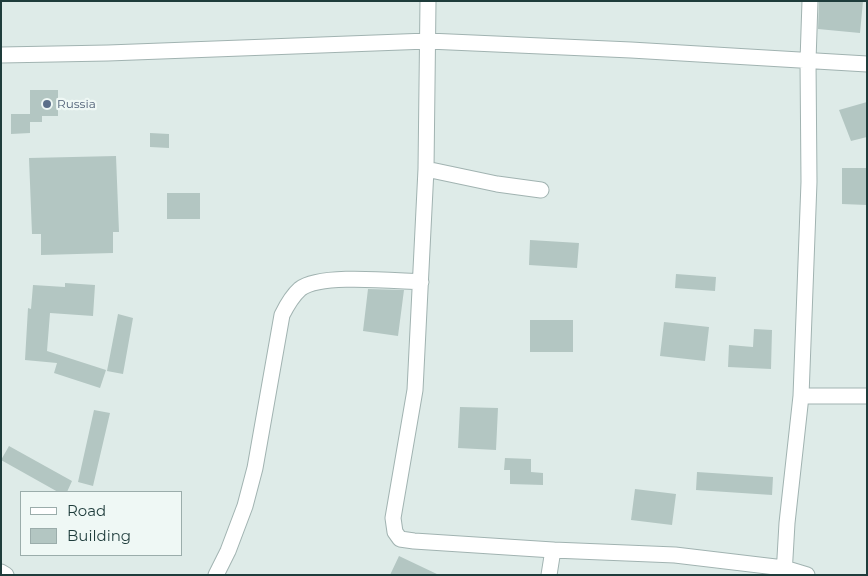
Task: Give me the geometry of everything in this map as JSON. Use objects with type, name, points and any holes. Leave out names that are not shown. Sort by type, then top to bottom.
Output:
[{"type":"street","points":[[428,1],[426,169],[415,390],[393,518],[395,532],[400,539],[414,541],[553,550],[675,554],[807,575]]},
{"type":"street","points":[[784,571],[787,523],[801,396],[809,182],[808,61],[810,1]]},
{"type":"street","points":[[1,54],[108,53],[428,41],[631,50],[867,64]]},
{"type":"street","points":[[426,169],[497,184],[542,190]]},
{"type":"street","points":[[216,575],[228,552],[245,506],[255,468],[282,315],[290,299],[301,288],[335,279],[421,282]]},
{"type":"street","points":[[801,396],[867,396]]},
{"type":"street","points":[[549,575],[553,550]]},
{"type":"street","points":[[1,572],[6,575]]},
{"type":"building","points":[[819,1],[863,1],[860,33],[818,29]]},
{"type":"building","points":[[30,90],[58,90],[58,116],[42,116],[42,122],[30,122],[30,133],[11,134],[11,114],[30,114]]},
{"type":"building","points":[[867,102],[867,137],[851,141],[839,110]]},
{"type":"building","points":[[150,133],[169,134],[169,148],[150,147]]},
{"type":"building","points":[[116,156],[119,232],[113,232],[113,253],[41,255],[41,234],[32,234],[29,158]]},
{"type":"building","points":[[842,168],[867,168],[867,205],[842,204]]},
{"type":"building","points":[[167,193],[200,193],[200,219],[167,219]]},
{"type":"building","points":[[530,240],[579,243],[577,268],[529,265]]},
{"type":"building","points":[[676,274],[716,277],[715,291],[675,288]]},
{"type":"building","points":[[65,283],[95,285],[93,316],[50,313],[47,351],[106,370],[100,388],[54,373],[57,363],[25,360],[28,308],[31,309],[33,285],[65,287]]},
{"type":"building","points":[[368,289],[404,290],[398,336],[363,331]]},
{"type":"building","points":[[118,314],[133,318],[123,374],[107,371]]},
{"type":"building","points":[[530,320],[573,320],[573,352],[530,352]]},
{"type":"building","points":[[664,322],[709,327],[705,361],[660,356]]},
{"type":"building","points":[[754,329],[772,330],[771,369],[728,367],[729,345],[753,347]]},
{"type":"building","points":[[460,407],[498,408],[496,450],[458,448]]},
{"type":"building","points":[[94,410],[110,413],[93,486],[78,482]]},
{"type":"building","points":[[9,446],[72,481],[67,491],[56,491],[1,460]]},
{"type":"building","points":[[505,458],[531,459],[531,472],[543,473],[543,485],[510,484],[510,470],[504,470]]},
{"type":"building","points":[[697,472],[773,477],[772,495],[696,490]]},
{"type":"building","points":[[635,489],[676,494],[672,525],[631,520]]},
{"type":"building","points":[[399,556],[439,575],[390,575]]},
{"type":"place","name":"Russia","points":[[47,104]]}]
